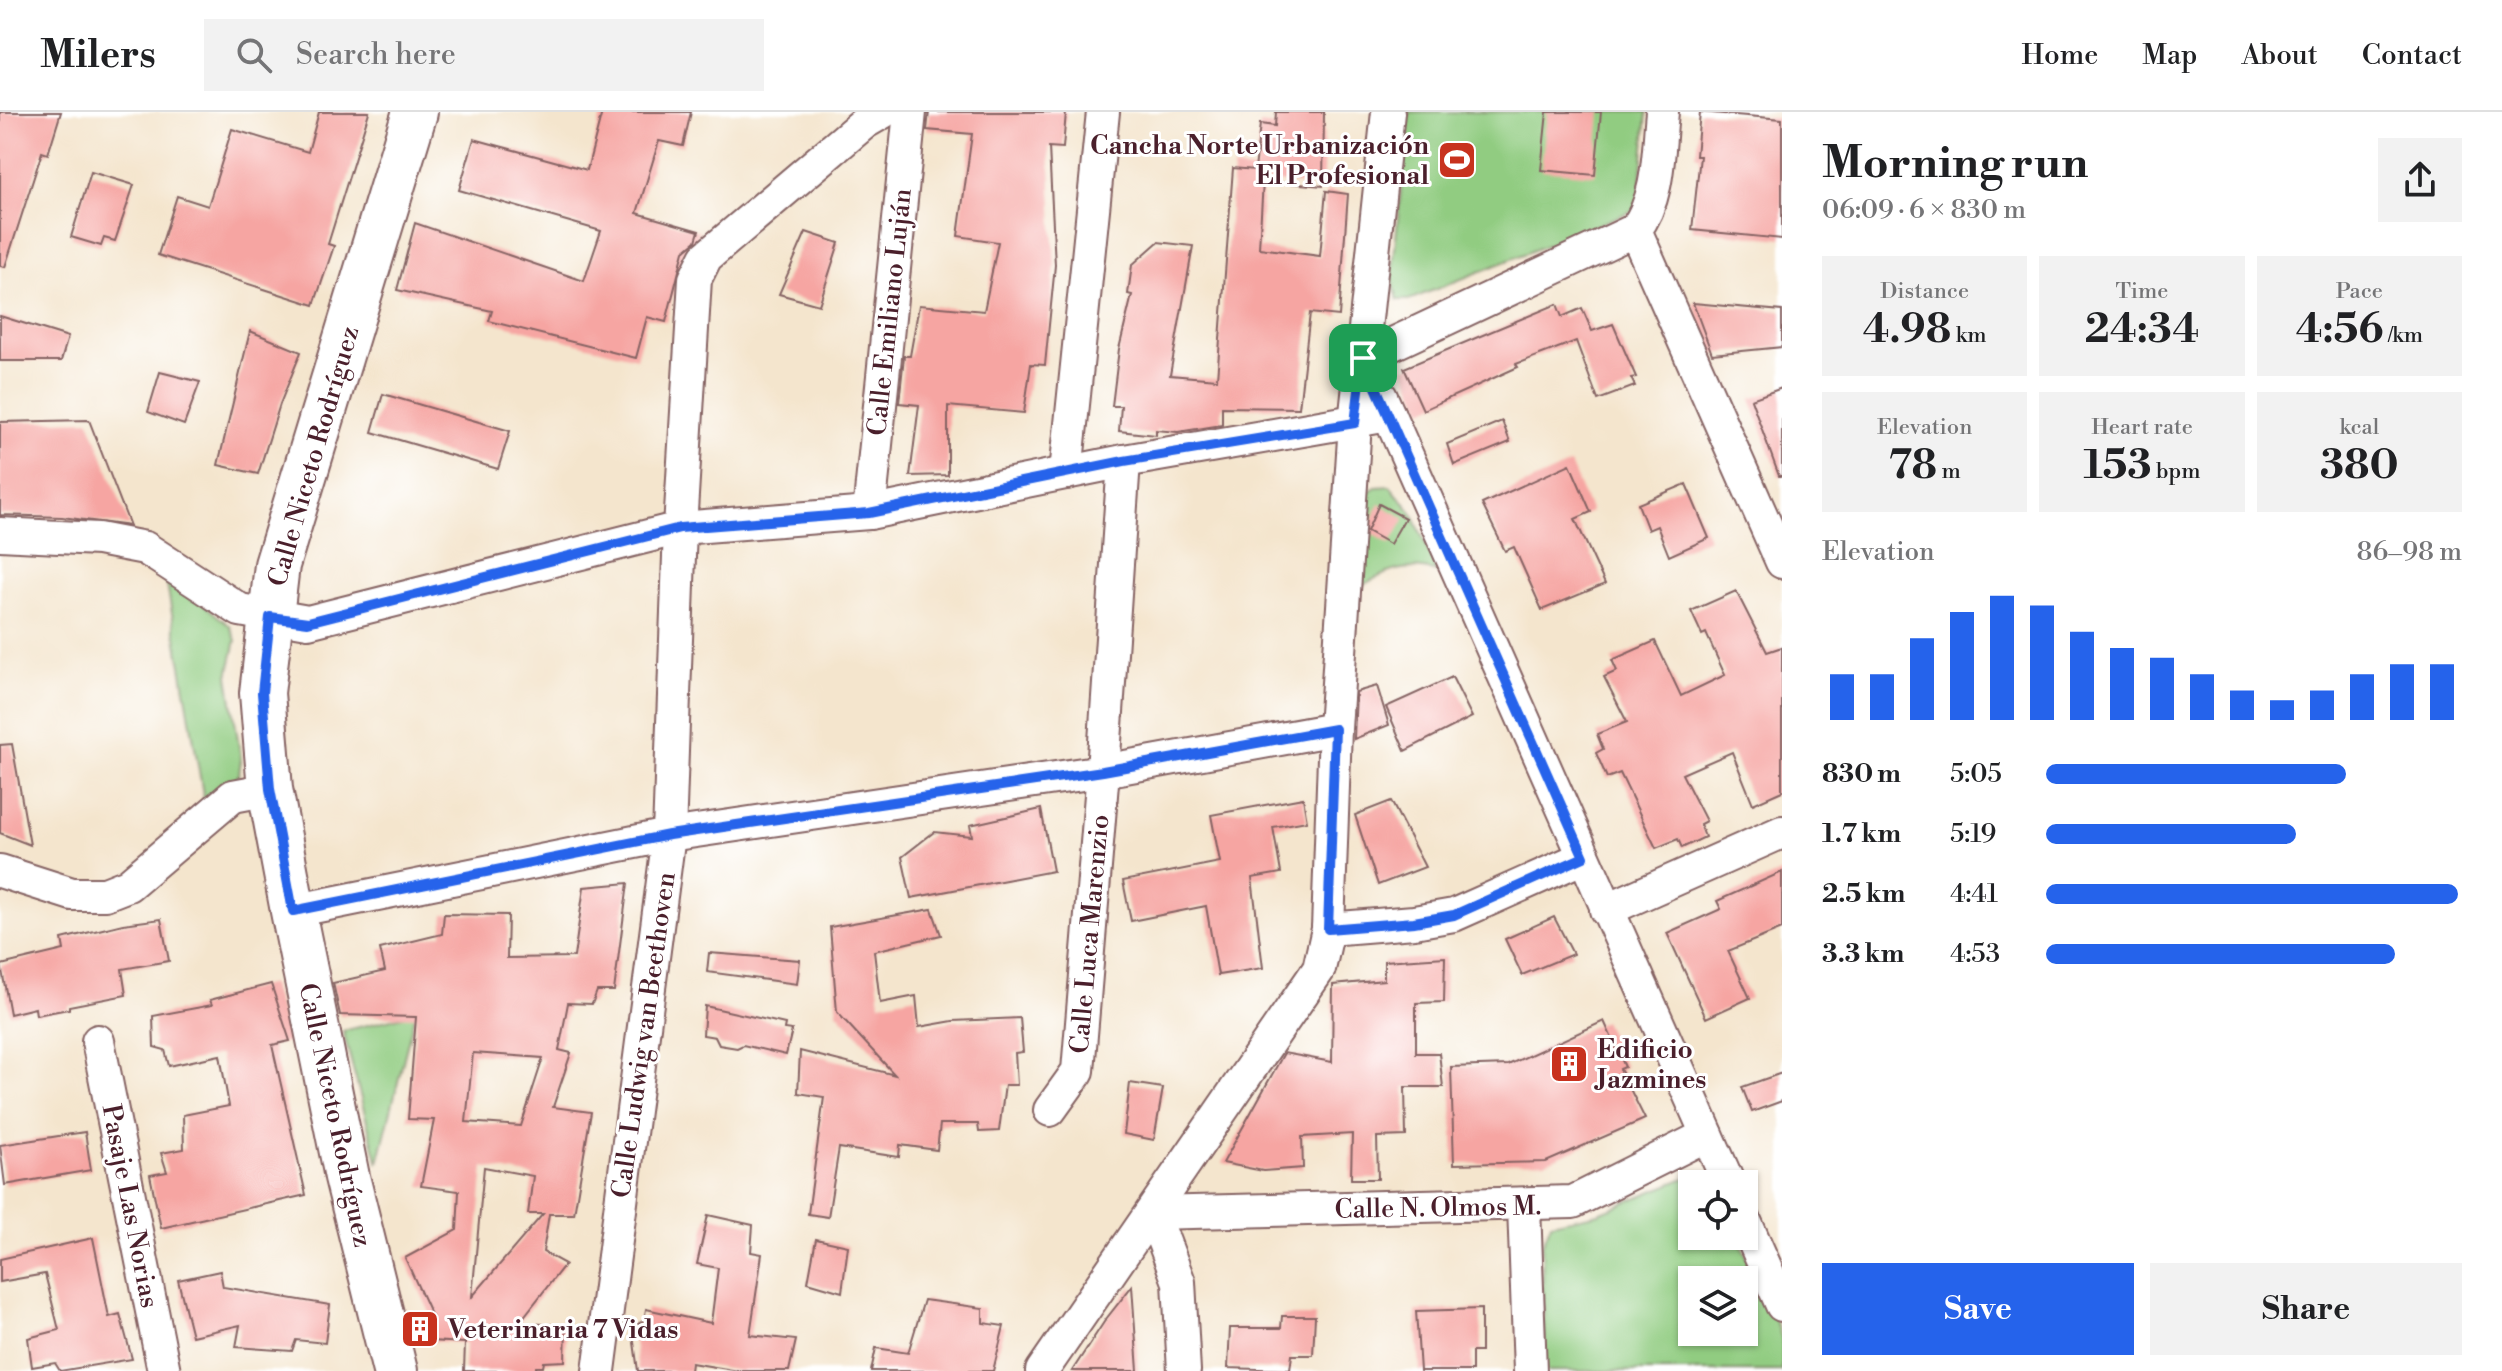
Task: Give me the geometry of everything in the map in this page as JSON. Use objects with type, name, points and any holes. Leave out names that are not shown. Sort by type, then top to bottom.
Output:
[{"type":"street","name":"Calle Niceto Rodríguez","points":[[395,1371],[347,1177],[293,911],[270,789],[262,693],[277,565],[415,112]]},
{"type":"street","name":"Calle Ludwig van Beethoven","points":[[599,1371],[669,835],[680,528],[695,279],[706,257],[864,123],[883,112]]},
{"type":"street","name":"Calle Emiliano Luján","points":[[869,513],[910,112]]},
{"type":"street","points":[[1066,473],[1103,112]]},
{"type":"street","points":[[1042,1371],[1319,969],[1328,929],[1335,729],[1355,423],[1388,112]]},
{"type":"street","points":[[1363,358],[1635,230],[1647,216],[1654,192],[1662,112]]},
{"type":"street","points":[[1635,230],[1781,555]]},
{"type":"street","points":[[1363,358],[1723,1170]]},
{"type":"street","points":[[0,534],[98,539],[145,548],[240,610],[308,622],[680,528],[869,513],[1124,461],[1389,415]]},
{"type":"street","name":"Calle Luca Marenzio","points":[[1050,1110],[1078,1071],[1124,461]]},
{"type":"street","points":[[293,911],[669,835],[1103,771],[1335,729]]},
{"type":"street","points":[[0,871],[72,894],[105,894],[128,885],[233,796],[270,789]]},
{"type":"street","points":[[1606,910],[1782,832]]},
{"type":"street","points":[[1328,929],[1414,922],[1454,915],[1584,857]]},
{"type":"street","name":"Pasaje Las Norias","points":[[98,1041],[164,1371]]},
{"type":"street","name":"Calle N. Olmos M.","points":[[1153,1213],[1524,1206],[1573,1202],[1707,1135]]},
{"type":"street","points":[[1524,1206],[1530,1371]]},
{"type":"street","points":[[1153,1213],[1179,1282],[1184,1371]]},
{"type":"street","points":[[1758,1250],[1782,1305]]},
{"type":"green space","points":[[1409,112],[1647,112],[1639,208],[1409,300],[1398,300],[1392,277]]},
{"type":"green space","points":[[1390,486],[1412,512],[1437,572],[1415,568],[1396,570],[1359,587],[1365,494],[1376,487]]},
{"type":"green space","points":[[165,573],[230,626],[236,640],[228,676],[241,759],[239,774],[227,790],[205,806]]},
{"type":"green space","points":[[415,1013],[378,1163],[343,1031]]},
{"type":"green space","points":[[1678,1181],[1678,1250],[1743,1250],[1751,1266],[1678,1266],[1678,1346],[1758,1346],[1758,1283],[1782,1340],[1782,1371],[1545,1371],[1542,1246],[1551,1223],[1599,1213]]},
{"type":"building","points":[[0,112],[61,112],[48,154],[42,152],[5,267],[0,266]]},
{"type":"building","points":[[319,112],[369,112],[328,244],[334,246],[314,305],[158,255],[177,196],[208,206],[232,129],[308,152]]},
{"type":"building","points":[[602,112],[691,112],[683,146],[659,141],[637,213],[699,231],[696,241],[684,251],[666,322],[647,317],[636,358],[489,321],[492,311],[397,290],[415,223],[584,281],[601,231],[459,190],[474,139],[587,170]]},
{"type":"building","points":[[929,112],[1066,112],[1063,148],[1049,147],[1055,265],[1045,365],[1031,364],[1024,413],[948,406],[948,475],[910,476],[919,405],[899,403],[904,356],[910,356],[919,305],[984,311],[998,242],[958,236],[972,134],[927,130]]},
{"type":"building","points":[[1276,112],[1324,112],[1323,186],[1263,181],[1259,248],[1320,256],[1326,191],[1348,194],[1339,316],[1310,313],[1299,408],[1222,407],[1222,425],[1178,432],[1156,430],[1156,435],[1119,431],[1121,406],[1112,406],[1119,349],[1132,295],[1128,294],[1132,265],[1158,242],[1193,246],[1170,375],[1217,379],[1233,168],[1255,170],[1260,124],[1275,126]]},
{"type":"building","points":[[1547,112],[1601,112],[1595,175],[1541,170]]},
{"type":"building","points":[[1700,112],[1782,119],[1782,239],[1692,230],[1700,156],[1696,156]]},
{"type":"building","points":[[91,172],[134,185],[115,241],[104,238],[101,246],[71,237]]},
{"type":"building","points":[[806,232],[839,243],[819,305],[779,294]]},
{"type":"building","points":[[1693,303],[1782,311],[1782,347],[1712,354]]},
{"type":"building","points":[[1557,304],[1562,317],[1582,308],[1592,331],[1613,324],[1636,377],[1631,378],[1635,386],[1598,400],[1576,341],[1516,364],[1518,367],[1423,410],[1404,368]]},
{"type":"building","points":[[0,316],[68,337],[61,361],[0,361]]},
{"type":"building","points":[[250,331],[301,352],[280,404],[258,474],[218,465]]},
{"type":"building","points":[[160,372],[200,382],[184,425],[148,412]]},
{"type":"building","points":[[1782,388],[1782,476],[1779,476],[1751,399]]},
{"type":"building","points":[[383,394],[510,431],[498,469],[372,432]]},
{"type":"building","points":[[89,420],[130,526],[62,517],[0,515],[0,422]]},
{"type":"building","points":[[1502,421],[1510,442],[1454,465],[1447,444]]},
{"type":"building","points":[[1570,464],[1591,512],[1575,519],[1605,584],[1542,610],[1514,547],[1505,551],[1482,504]]},
{"type":"building","points":[[1686,484],[1709,538],[1669,556],[1657,526],[1648,530],[1638,504]]},
{"type":"building","points":[[1379,504],[1405,518],[1390,544],[1367,531]]},
{"type":"building","points":[[1736,591],[1767,652],[1782,647],[1782,791],[1753,804],[1732,752],[1682,774],[1706,821],[1700,824],[1705,837],[1682,848],[1678,839],[1656,848],[1620,773],[1607,778],[1596,753],[1603,749],[1597,734],[1627,722],[1604,677],[1617,671],[1612,660],[1655,641],[1681,696],[1725,675],[1706,633],[1702,635],[1691,611]]},
{"type":"building","points":[[1452,677],[1472,717],[1405,751],[1386,707]]},
{"type":"building","points":[[1377,686],[1389,725],[1354,739],[1356,692]]},
{"type":"building","points":[[12,744],[30,845],[0,833],[0,745]]},
{"type":"building","points":[[1303,798],[1307,821],[1273,827],[1281,873],[1252,878],[1263,968],[1218,975],[1206,906],[1131,921],[1123,881],[1220,862],[1211,815]]},
{"type":"building","points":[[1391,801],[1425,867],[1378,885],[1355,815]]},
{"type":"building","points":[[1041,809],[1053,871],[911,898],[902,857],[934,832],[972,836],[970,825]]},
{"type":"building","points":[[1782,872],[1782,929],[1728,951],[1750,998],[1706,1018],[1667,933],[1721,909],[1717,901]]},
{"type":"building","points":[[628,883],[614,991],[597,991],[592,1004],[568,1003],[559,1050],[571,1053],[553,1107],[591,1112],[574,1214],[549,1214],[543,1252],[565,1264],[519,1323],[566,1325],[565,1361],[544,1362],[543,1367],[536,1367],[536,1371],[464,1371],[465,1343],[413,1340],[408,1318],[432,1317],[405,1258],[457,1230],[459,1191],[421,1186],[434,1120],[408,1119],[416,1017],[340,1015],[333,983],[385,971],[380,949],[442,934],[444,914],[508,915],[507,958],[574,957],[584,887]],"holes":[[[473,1053],[543,1058],[521,1126],[466,1122]],[[484,1167],[533,1176],[528,1214],[543,1214],[472,1297]]]},
{"type":"building","points":[[932,909],[941,935],[874,951],[880,1003],[916,996],[919,1027],[953,1021],[1020,1018],[1023,1052],[1015,1053],[1017,1085],[1005,1085],[999,1131],[979,1132],[978,1124],[940,1124],[937,1150],[900,1145],[899,1157],[839,1148],[828,1217],[808,1214],[824,1097],[798,1093],[800,1051],[895,1075],[837,1012],[830,927]]},
{"type":"building","points":[[1554,917],[1573,954],[1522,975],[1505,939]]},
{"type":"building","points":[[161,919],[169,961],[122,969],[126,995],[36,1015],[35,1008],[10,1014],[1,965],[64,950],[62,939],[123,924]]},
{"type":"building","points":[[709,953],[800,960],[797,984],[707,972]]},
{"type":"building","points":[[1445,957],[1444,1002],[1416,1003],[1416,1053],[1439,1053],[1443,1087],[1405,1087],[1406,1136],[1377,1137],[1378,1179],[1351,1179],[1352,1134],[1302,1137],[1303,1168],[1263,1171],[1223,1163],[1284,1053],[1332,1062],[1333,985],[1384,980],[1384,961]]},
{"type":"building","points":[[271,984],[290,1041],[272,1045],[306,1195],[161,1228],[150,1175],[167,1172],[161,1153],[184,1149],[183,1115],[229,1106],[220,1055],[169,1066],[165,1050],[154,1047],[153,1016],[212,1005],[210,1000]]},
{"type":"building","points":[[705,1006],[785,1024],[784,1029],[792,1030],[786,1055],[743,1045],[737,1048],[719,1045],[715,1037],[703,1035]]},
{"type":"building","points":[[1604,1021],[1625,1067],[1620,1069],[1645,1119],[1546,1162],[1454,1164],[1451,1067],[1508,1065]]},
{"type":"building","points":[[1782,1073],[1782,1101],[1752,1112],[1742,1087]]},
{"type":"building","points":[[1130,1083],[1163,1088],[1154,1140],[1124,1134]]},
{"type":"building","points":[[85,1132],[91,1170],[5,1185],[0,1145]]},
{"type":"building","points":[[708,1215],[753,1225],[751,1252],[762,1254],[750,1335],[796,1340],[789,1371],[739,1371],[691,1363],[690,1371],[638,1371],[632,1328],[644,1320],[646,1309],[711,1323],[718,1268],[697,1264]]},
{"type":"building","points":[[93,1238],[109,1317],[120,1314],[132,1359],[60,1371],[55,1363],[32,1367],[28,1338],[59,1330],[45,1274],[0,1282],[0,1259]]},
{"type":"building","points":[[816,1239],[848,1246],[842,1292],[808,1282]]},
{"type":"building","points":[[220,1271],[223,1287],[330,1305],[325,1343],[296,1340],[292,1351],[236,1347],[240,1325],[192,1336],[178,1280]]},
{"type":"building","points":[[1132,1286],[1138,1371],[1072,1371],[1106,1319]]},
{"type":"building","points":[[924,1300],[983,1308],[983,1323],[1004,1326],[993,1371],[871,1371],[876,1348],[908,1353]]},
{"type":"building","points":[[1481,1309],[1481,1352],[1472,1352],[1472,1371],[1420,1371],[1416,1311]]},
{"type":"building","points":[[1282,1316],[1315,1316],[1313,1355],[1292,1355],[1290,1370],[1228,1368],[1230,1328],[1281,1328]]},
{"type":"place","name":"Cancha Norte Urbanización El Profesional","points":[[1457,160]]},
{"type":"place","name":"Edificio Jazmines","points":[[1569,1064]]},
{"type":"place","name":"Veterinaria 7 Vidas","points":[[420,1329]]},
{"type":"route","points":[[1363,358],[1584,857],[1454,915],[1414,922],[1328,929],[1335,729],[1103,771],[669,835],[293,911],[270,789],[262,693],[270,617],[308,622],[680,528],[869,513],[1124,461],[1355,423],[1363,358]]}]
